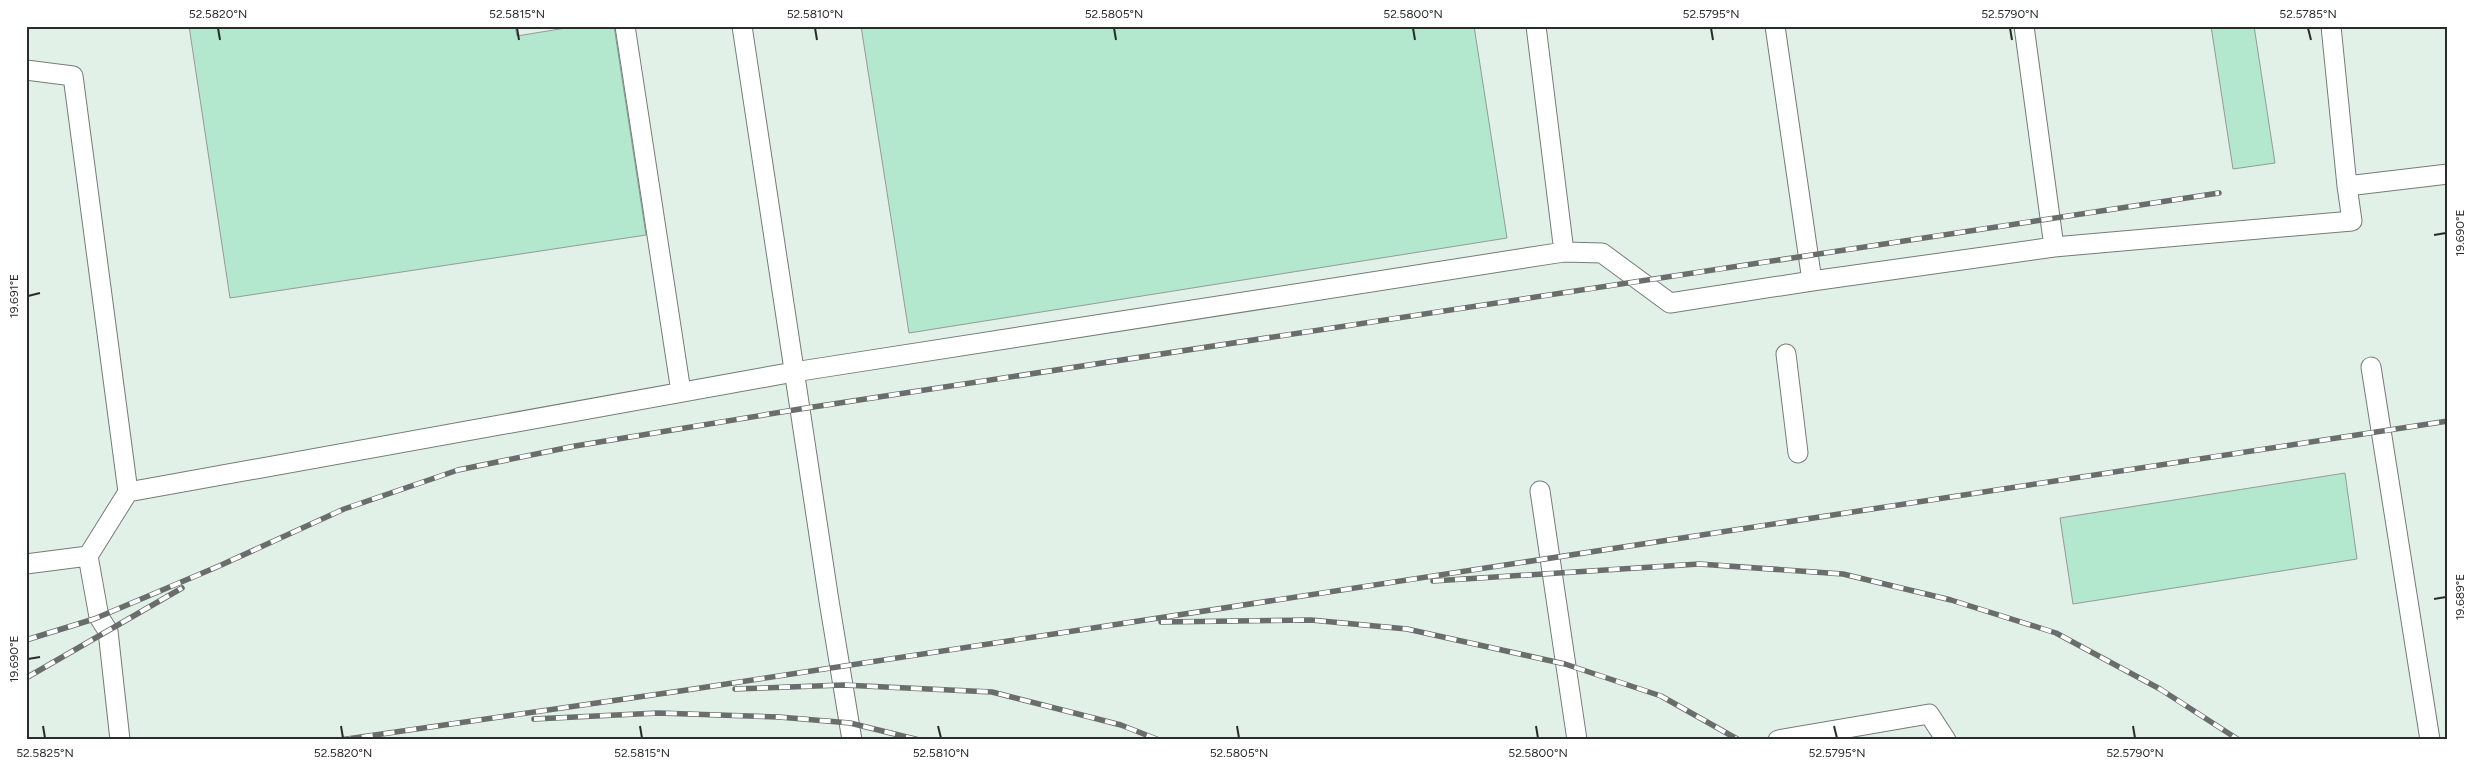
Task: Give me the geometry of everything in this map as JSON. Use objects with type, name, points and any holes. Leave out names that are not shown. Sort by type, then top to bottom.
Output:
[{"type":"lane","points":[[625,26],[681,392]]},
{"type":"lane","points":[[742,26],[852,740]]},
{"type":"lane","points":[[1536,26],[1564,252]]},
{"type":"lane","points":[[1775,26],[1812,280]]},
{"type":"lane","points":[[2024,26],[2054,247]]},
{"type":"lane","points":[[128,492],[794,372],[1564,252],[1602,253],[1670,304],[1812,280],[2054,247],[2352,221],[2331,26]]},
{"type":"lane","points":[[26,70],[72,76],[128,492],[88,556],[99,617],[108,631],[120,740]]},
{"type":"lane","points":[[2347,186],[2448,174]]},
{"type":"lane","points":[[1786,354],[1798,453]]},
{"type":"lane","points":[[2371,367],[2430,740]]},
{"type":"lane","points":[[1540,491],[1577,740]]},
{"type":"lane","points":[[26,564],[88,556]]},
{"type":"lane","points":[[1778,740],[1929,714],[1946,740]]},
{"type":"shaded area","points":[[26,26],[2448,26],[2448,740],[26,740]]},
{"type":"building","points":[[189,26],[515,26],[517,36],[578,26],[614,26],[646,235],[230,298]]},
{"type":"building","points":[[861,26],[1474,26],[1507,238],[909,333]]},
{"type":"building","points":[[2211,26],[2254,26],[2275,163],[2233,169]]},
{"type":"building","points":[[2345,473],[2357,559],[2073,604],[2060,518]]},
{"type":"railway","points":[[26,640],[94,619],[219,566],[344,509],[458,470],[575,446],[800,409],[2219,193]]},
{"type":"railway","points":[[340,740],[687,690],[2448,421]]},
{"type":"railway","points":[[1433,581],[1699,564],[1843,574],[1951,600],[2056,633],[2160,689],[2239,740]]},
{"type":"railway","points":[[26,678],[182,588]]},
{"type":"railway","points":[[1161,622],[1311,620],[1407,629],[1565,664],[1661,696],[1739,740]]},
{"type":"railway","points":[[735,689],[843,685],[992,692],[1121,725],[1159,740]]},
{"type":"railway","points":[[534,719],[658,713],[779,717],[850,723],[919,740]]}]
